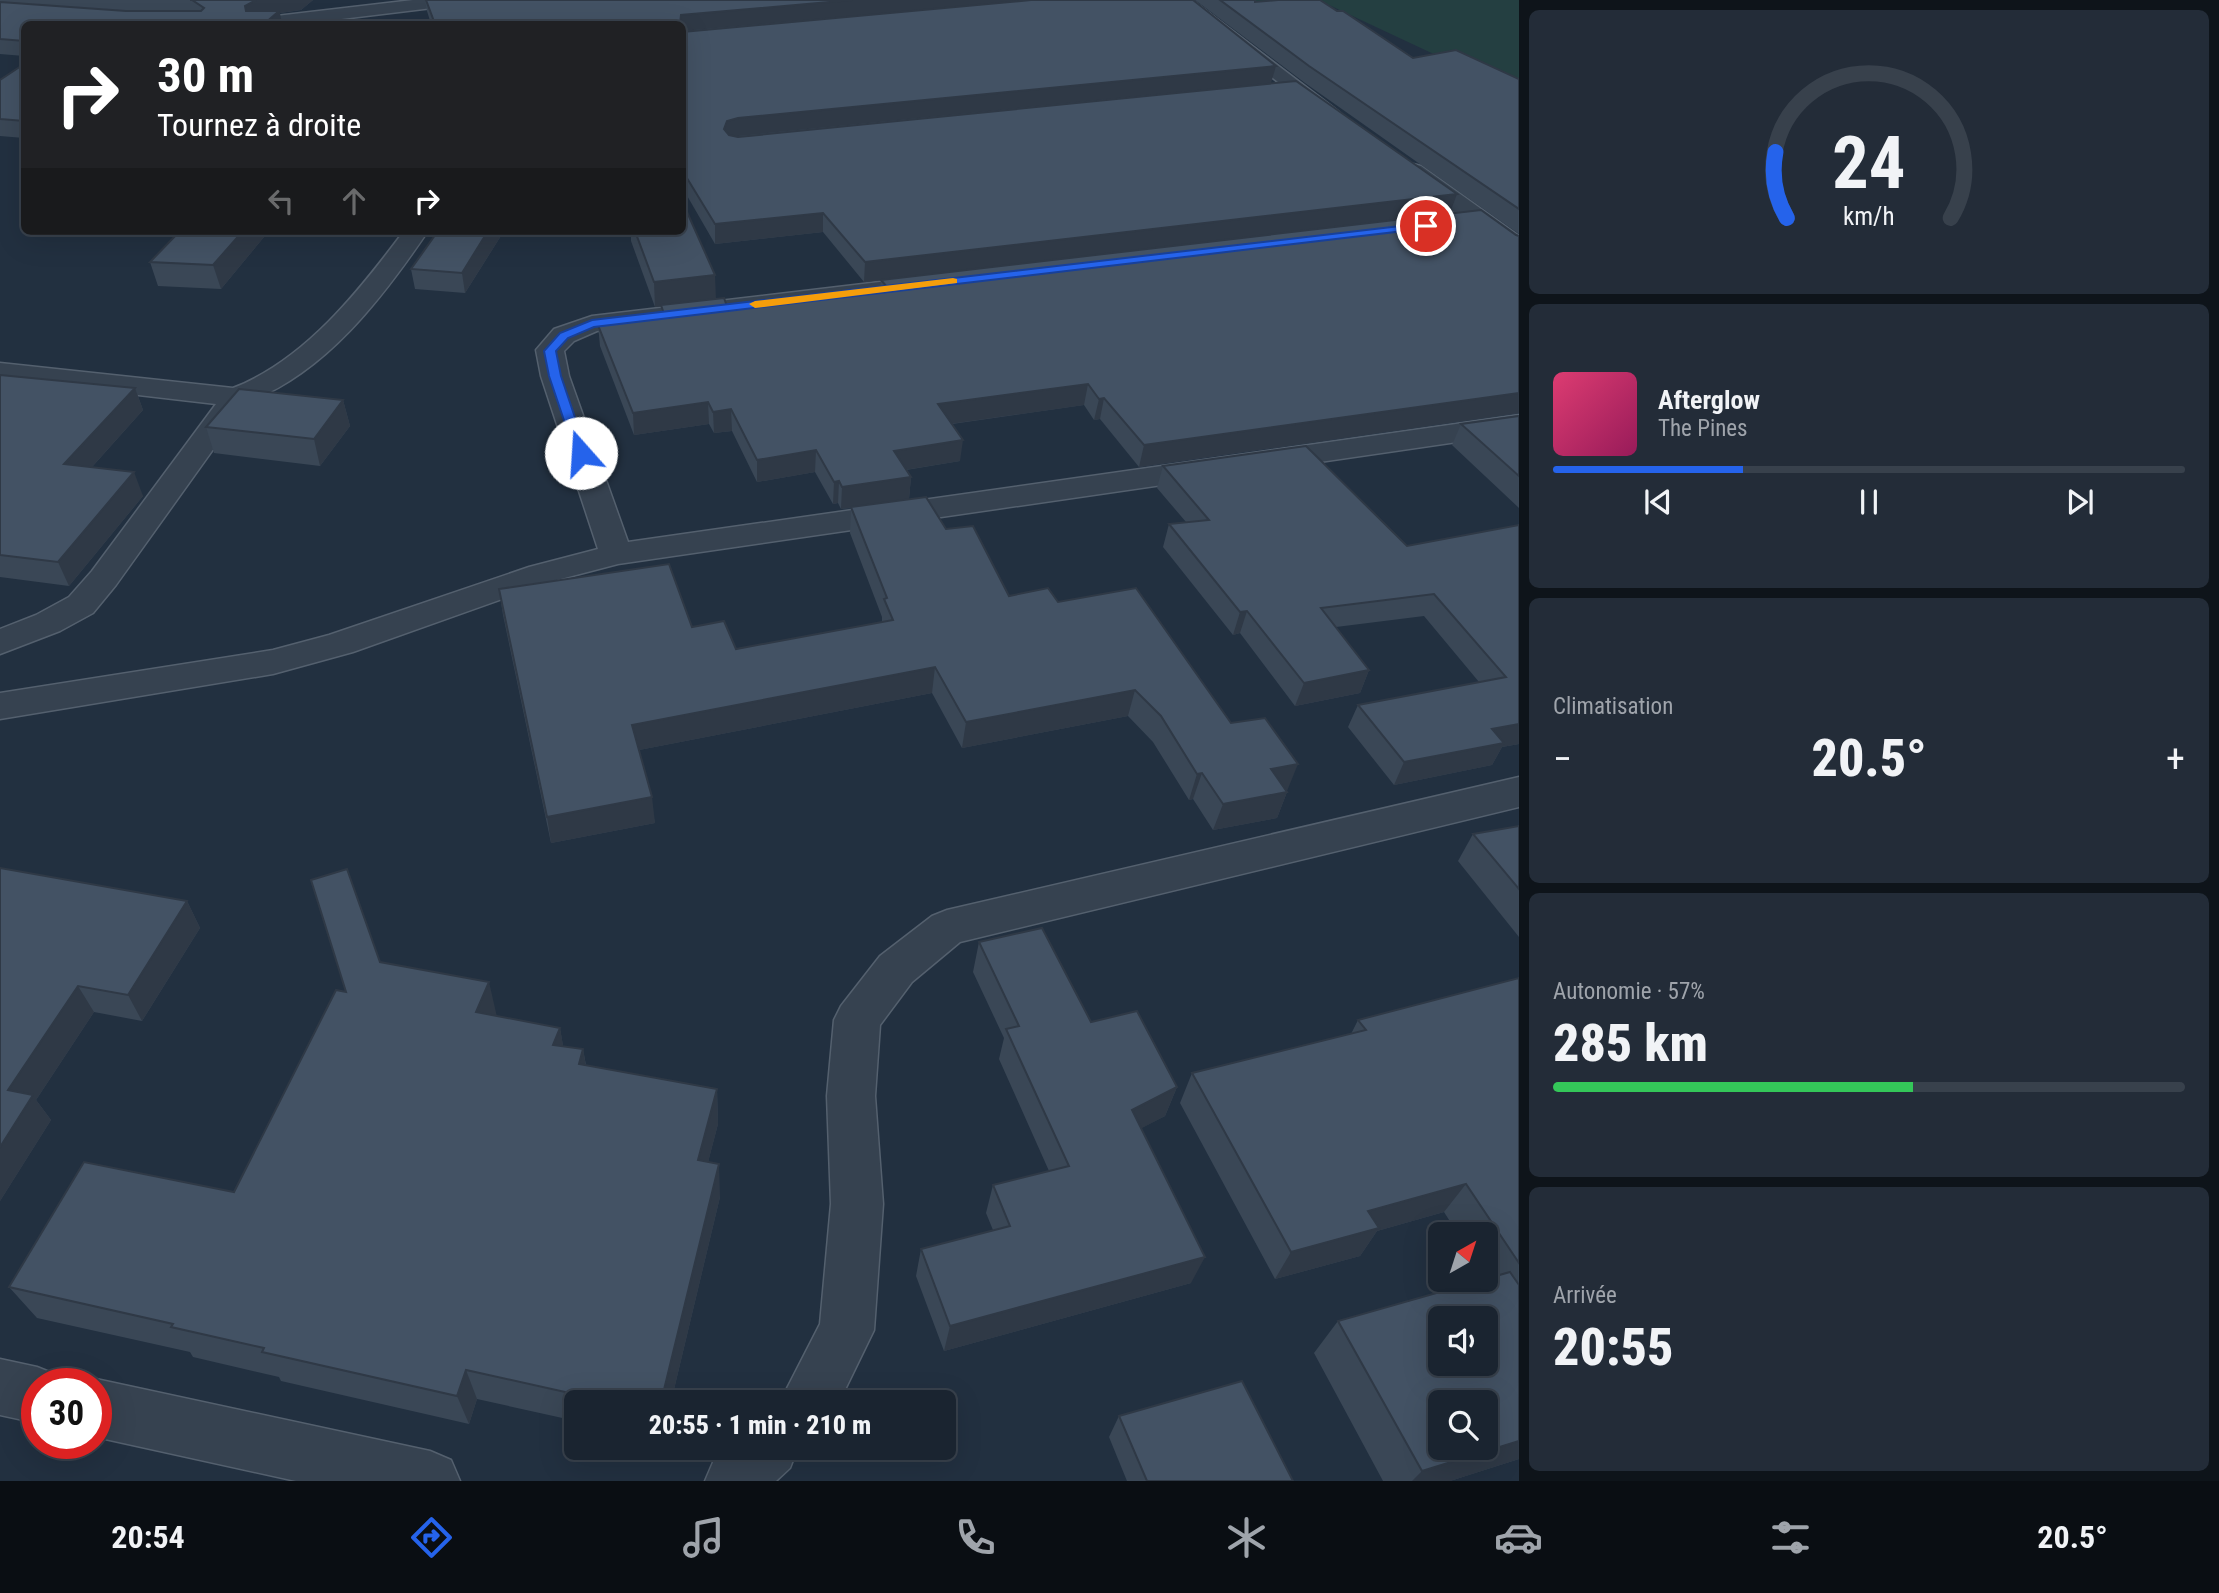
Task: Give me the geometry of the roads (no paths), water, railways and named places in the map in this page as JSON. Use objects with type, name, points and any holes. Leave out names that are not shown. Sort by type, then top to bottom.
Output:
[{"type":"street","points":[[284,21],[457,0]]},
{"type":"street","points":[[1181,0],[1296,89],[1351,127]]},
{"type":"street","points":[[1269,92],[1296,89]]},
{"type":"street","points":[[1394,158],[1519,247]]},
{"type":"street","points":[[1440,224],[1481,219]]},
{"type":"street","points":[[0,642],[48,623],[81,605],[117,561],[237,396],[265,383],[293,364],[355,309],[386,274],[413,235]]},
{"type":"street","points":[[616,554],[555,376],[550,351],[564,335],[592,324],[932,284]]},
{"type":"street","points":[[0,371],[237,396]]},
{"type":"street","points":[[0,706],[273,662],[340,644],[541,574],[616,554],[1519,424]]},
{"type":"street","points":[[814,1390],[847,1330],[858,1204],[851,1096],[857,1020],[896,969],[947,929],[1519,792]]},
{"type":"street","points":[[0,1387],[21,1392]]},
{"type":"street","points":[[112,1411],[430,1481]]},
{"type":"street","points":[[736,1481],[756,1460]]}]
